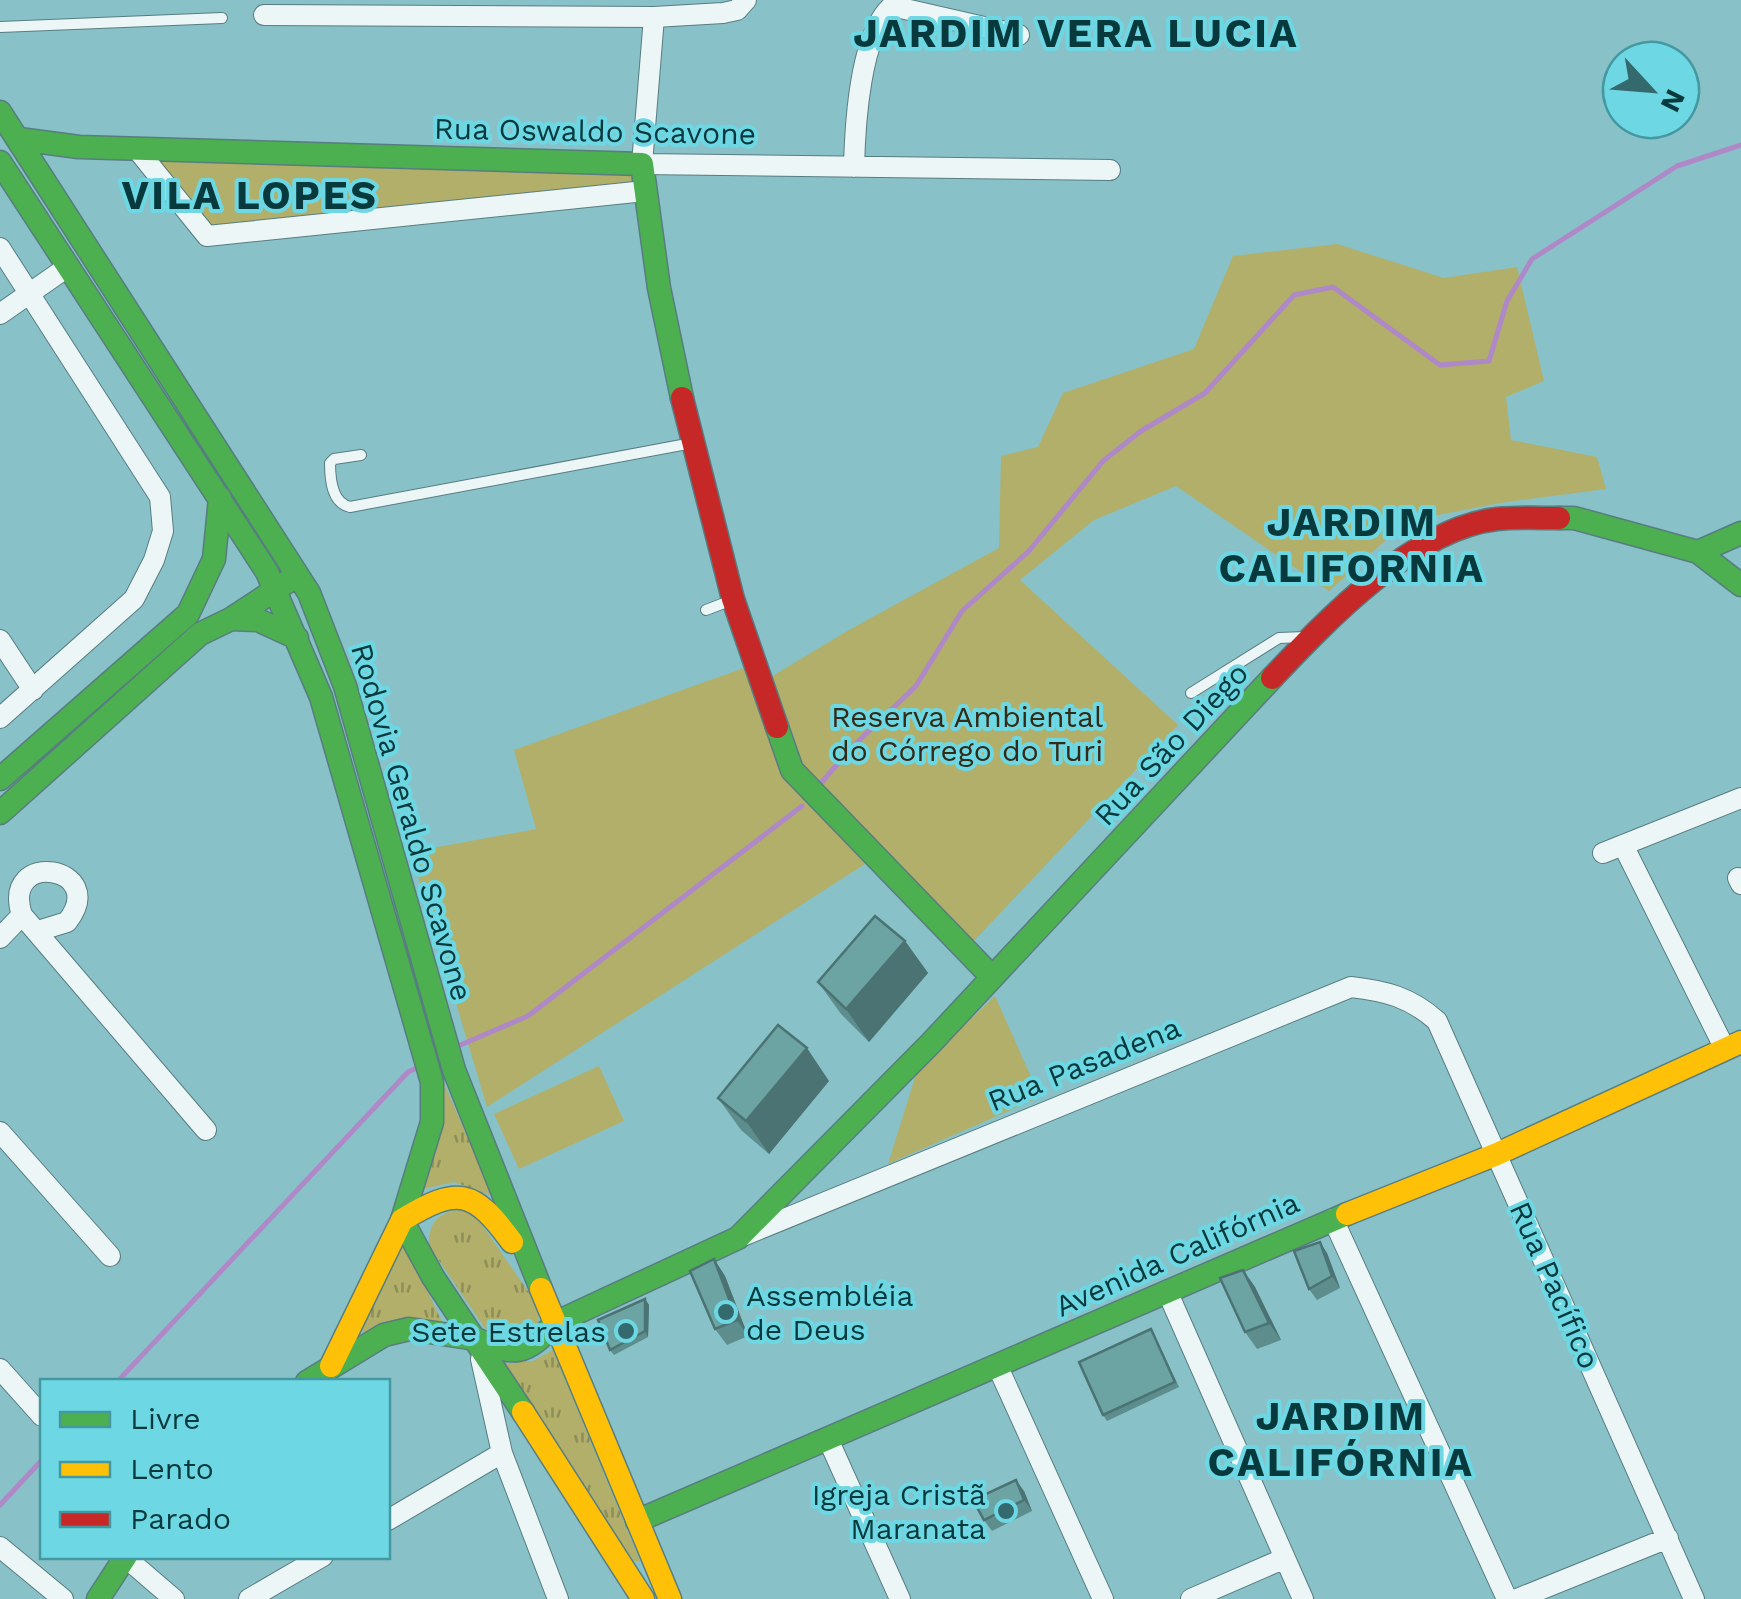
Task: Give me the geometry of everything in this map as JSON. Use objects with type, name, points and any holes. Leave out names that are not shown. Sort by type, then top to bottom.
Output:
[{"type":"main road","name":"Rodovia Geraldo Scavone","points":[[0,112],[309,594],[345,686],[454,1070],[670,1599]]},
{"type":"main road","name":"Rua Oswaldo Scavone","points":[[18,140],[79,147],[642,164]]},
{"type":"main road","points":[[45,182],[79,147]]},
{"type":"main road","name":"Rodovia Geraldo Scavone","points":[[0,162],[220,498],[275,590],[321,696],[432,1082],[432,1122],[402,1220],[331,1366]]},
{"type":"main road","points":[[642,164],[659,288],[690,444],[733,599],[796,778],[992,977]]},
{"type":"main road","points":[[0,779],[188,614],[210,578],[218,541],[220,498]]},
{"type":"main road","name":"Rua São Diego","points":[[738,1238],[992,977],[1312,637],[1379,576],[1427,542],[1494,518],[1574,518],[1698,552],[1741,585]]},
{"type":"main road","points":[[1698,552],[1741,533]]},
{"type":"main road","points":[[0,812],[200,634],[298,575]]},
{"type":"main road","points":[[231,618],[258,620],[297,638]]},
{"type":"main road","name":"Avenida Califórnia","points":[[636,1520],[1333,1219],[1497,1154],[1733,1045]]},
{"type":"main road","points":[[544,1291],[482,1203],[456,1194],[436,1199],[402,1220],[432,1277],[643,1599]]},
{"type":"main road","name":"Rua Pasadena","points":[[476,1340],[519,1354],[532,1348],[555,1323],[584,1306],[738,1238]]},
{"type":"main road","points":[[312,1379],[384,1336],[409,1330],[476,1340]]},
{"type":"main road","points":[[98,1599],[124,1559]]},
{"type":"street","points":[[264,15],[551,9],[654,16],[722,13],[737,10],[746,0]]},
{"type":"street","points":[[854,167],[860,84],[882,15],[892,6],[1020,35]]},
{"type":"street","points":[[642,164],[654,16]]},
{"type":"street","points":[[136,148],[207,236],[645,191]]},
{"type":"street","name":"Rua Oswaldo Scavone","points":[[642,164],[1110,170]]},
{"type":"street","points":[[0,248],[160,497],[164,531],[134,600],[0,718]]},
{"type":"street","points":[[0,314],[66,268]]},
{"type":"street","points":[[0,640],[34,690]]},
{"type":"street","points":[[1733,1045],[1613,849],[1741,798]]},
{"type":"street","points":[[38,931],[60,927],[73,914],[77,896],[69,879],[52,870],[34,874],[21,887],[18,896],[22,915],[206,1130]]},
{"type":"street","points":[[0,938],[22,915]]},
{"type":"street","name":"Rua Pasadena","points":[[738,1238],[1351,987],[1392,992]]},
{"type":"street","name":"Rua Pacífico","points":[[1392,992],[1420,1005],[1437,1021],[1694,1599]]},
{"type":"street","points":[[0,1132],[110,1256]]},
{"type":"street","points":[[788,1187],[790,1200],[802,1212]]},
{"type":"street","points":[[1333,1219],[1507,1599]]},
{"type":"street","points":[[1168,1291],[1303,1599]]},
{"type":"street","points":[[476,1340],[502,1453],[556,1598]]},
{"type":"street","points":[[997,1366],[1103,1599]]},
{"type":"street","points":[[0,1369],[40,1414]]},
{"type":"street","points":[[828,1439],[900,1599]]},
{"type":"street","points":[[390,1519],[502,1453]]},
{"type":"street","points":[[1517,1599],[1668,1538]]},
{"type":"street","points":[[0,1547],[63,1599]]},
{"type":"street","points":[[1191,1599],[1283,1558]]},
{"type":"street","points":[[127,1559],[174,1599]]},
{"type":"street","points":[[249,1599],[318,1559]]},
{"type":"lane","points":[[0,26],[222,18]]},
{"type":"lane","points":[[361,455],[334,459],[330,464],[337,501],[342,505],[690,444]]},
{"type":"lane","points":[[706,610],[733,599]]},
{"type":"lane","points":[[1191,694],[1279,638],[1312,637]]},
{"type":"green space","points":[[136,148],[642,164],[645,191],[207,236]]},
{"type":"green space","name":"Reserva Ambiental do Córrego do Turi","points":[[1337,244],[1444,278],[1517,267],[1544,381],[1506,397],[1511,440],[1597,457],[1606,489],[1500,503],[1407,521],[1329,591],[1176,486],[1094,520],[1020,580],[1178,725],[972,943],[882,853],[487,1107],[411,852],[536,829],[514,750],[744,668],[769,678],[999,548],[1001,456],[1038,447],[1063,393],[1194,349],[1233,256]]},
{"type":"green space","points":[[995,996],[1040,1097],[888,1164],[917,1071]]},
{"type":"green space","points":[[599,1066],[624,1121],[519,1169],[494,1114]]},
{"type":"green space","points":[[440,1074],[493,1196],[454,1182],[424,1189]]},
{"type":"green space","points":[[471,1209],[539,1307],[538,1324],[528,1337],[493,1340],[429,1246],[435,1221],[453,1211]]},
{"type":"green space","points":[[403,1239],[444,1326],[363,1336],[362,1316]]},
{"type":"green space","points":[[553,1350],[640,1561],[634,1561],[497,1364],[533,1361]]},
{"type":"building","points":[[875,916],[905,941],[846,1009],[818,982]]},
{"type":"building","points":[[778,1025],[807,1048],[746,1121],[718,1098]]},
{"type":"building","points":[[1320,1242],[1332,1276],[1309,1289],[1294,1251]]},
{"type":"building","points":[[714,1259],[737,1320],[715,1329],[690,1271]]},
{"type":"building","points":[[1243,1270],[1269,1323],[1245,1332],[1220,1278]]},
{"type":"building","name":"Sete Estrelas","points":[[645,1299],[645,1331],[610,1350],[598,1320]]},
{"type":"building","points":[[1151,1329],[1175,1382],[1103,1415],[1079,1362]]},
{"type":"building","points":[[1016,1480],[1024,1500],[984,1520],[973,1500]]},
{"type":"waterway","points":[[822,782],[852,747],[916,686],[962,611],[1029,551],[1103,461],[1141,431],[1205,393],[1294,295],[1333,287],[1440,365],[1489,361],[1507,301],[1532,259],[1677,166],[1741,145]]},
{"type":"waterway","points":[[458,1046],[528,1016],[802,806]]},
{"type":"waterway","points":[[120,1379],[408,1072],[417,1068]]},
{"type":"waterway","points":[[0,1505],[40,1462]]},
{"type":"traffic: fast","points":[[0,112],[309,593],[345,686],[454,1070],[541,1289]]},
{"type":"traffic: fast","points":[[19,139],[79,147],[642,164],[659,288],[682,398]]},
{"type":"traffic: fast","points":[[0,162],[267,572],[321,697],[432,1082],[432,1122],[402,1220],[433,1277],[523,1412]]},
{"type":"traffic: fast","points":[[0,779],[188,614],[214,559],[220,498]]},
{"type":"traffic: fast","points":[[1559,518],[1574,518],[1698,552],[1741,585]]},
{"type":"traffic: fast","points":[[1698,552],[1741,533]]},
{"type":"traffic: fast","points":[[0,813],[200,634],[231,619],[290,580]]},
{"type":"traffic: fast","points":[[231,619],[258,620],[297,638]]},
{"type":"traffic: fast","points":[[555,1323],[738,1238],[931,1043],[1272,678]]},
{"type":"traffic: fast","points":[[777,727],[792,770],[992,977]]},
{"type":"traffic: fast","points":[[637,1521],[1347,1214]]},
{"type":"traffic: fast","points":[[476,1339],[501,1349],[519,1350],[536,1342],[555,1323]]},
{"type":"traffic: fast","points":[[312,1379],[384,1335],[409,1329],[476,1339]]},
{"type":"traffic: fast","points":[[98,1599],[124,1559]]},
{"type":"traffic: slow","points":[[1347,1214],[1497,1154],[1741,1042]]},
{"type":"traffic: slow","points":[[402,1220],[437,1202],[463,1198],[486,1211],[512,1242]]},
{"type":"traffic: slow","points":[[331,1366],[402,1220]]},
{"type":"traffic: slow","points":[[541,1289],[670,1599]]},
{"type":"traffic: slow","points":[[523,1412],[643,1599]]},
{"type":"traffic: jam","points":[[682,398],[733,599],[777,727]]},
{"type":"traffic: jam","points":[[1272,678],[1374,580],[1435,539],[1497,519],[1559,518]]},
{"type":"place","name":"Assembléia de Deus","points":[[726,1312]]},
{"type":"place","name":"Sete Estrelas","points":[[626,1331]]},
{"type":"place","name":"Igreja Cristã Maranata","points":[[1006,1511]]},
{"type":"district","name":"JARDIM VERA LUCIA","points":[[1076,33]]},
{"type":"district","name":"VILA LOPES","points":[[250,195]]},
{"type":"district","name":"JARDIM CALIFORNIA","points":[[1352,545]]},
{"type":"district","name":"JARDIM CALIFÓRNIA","points":[[1341,1439]]}]
